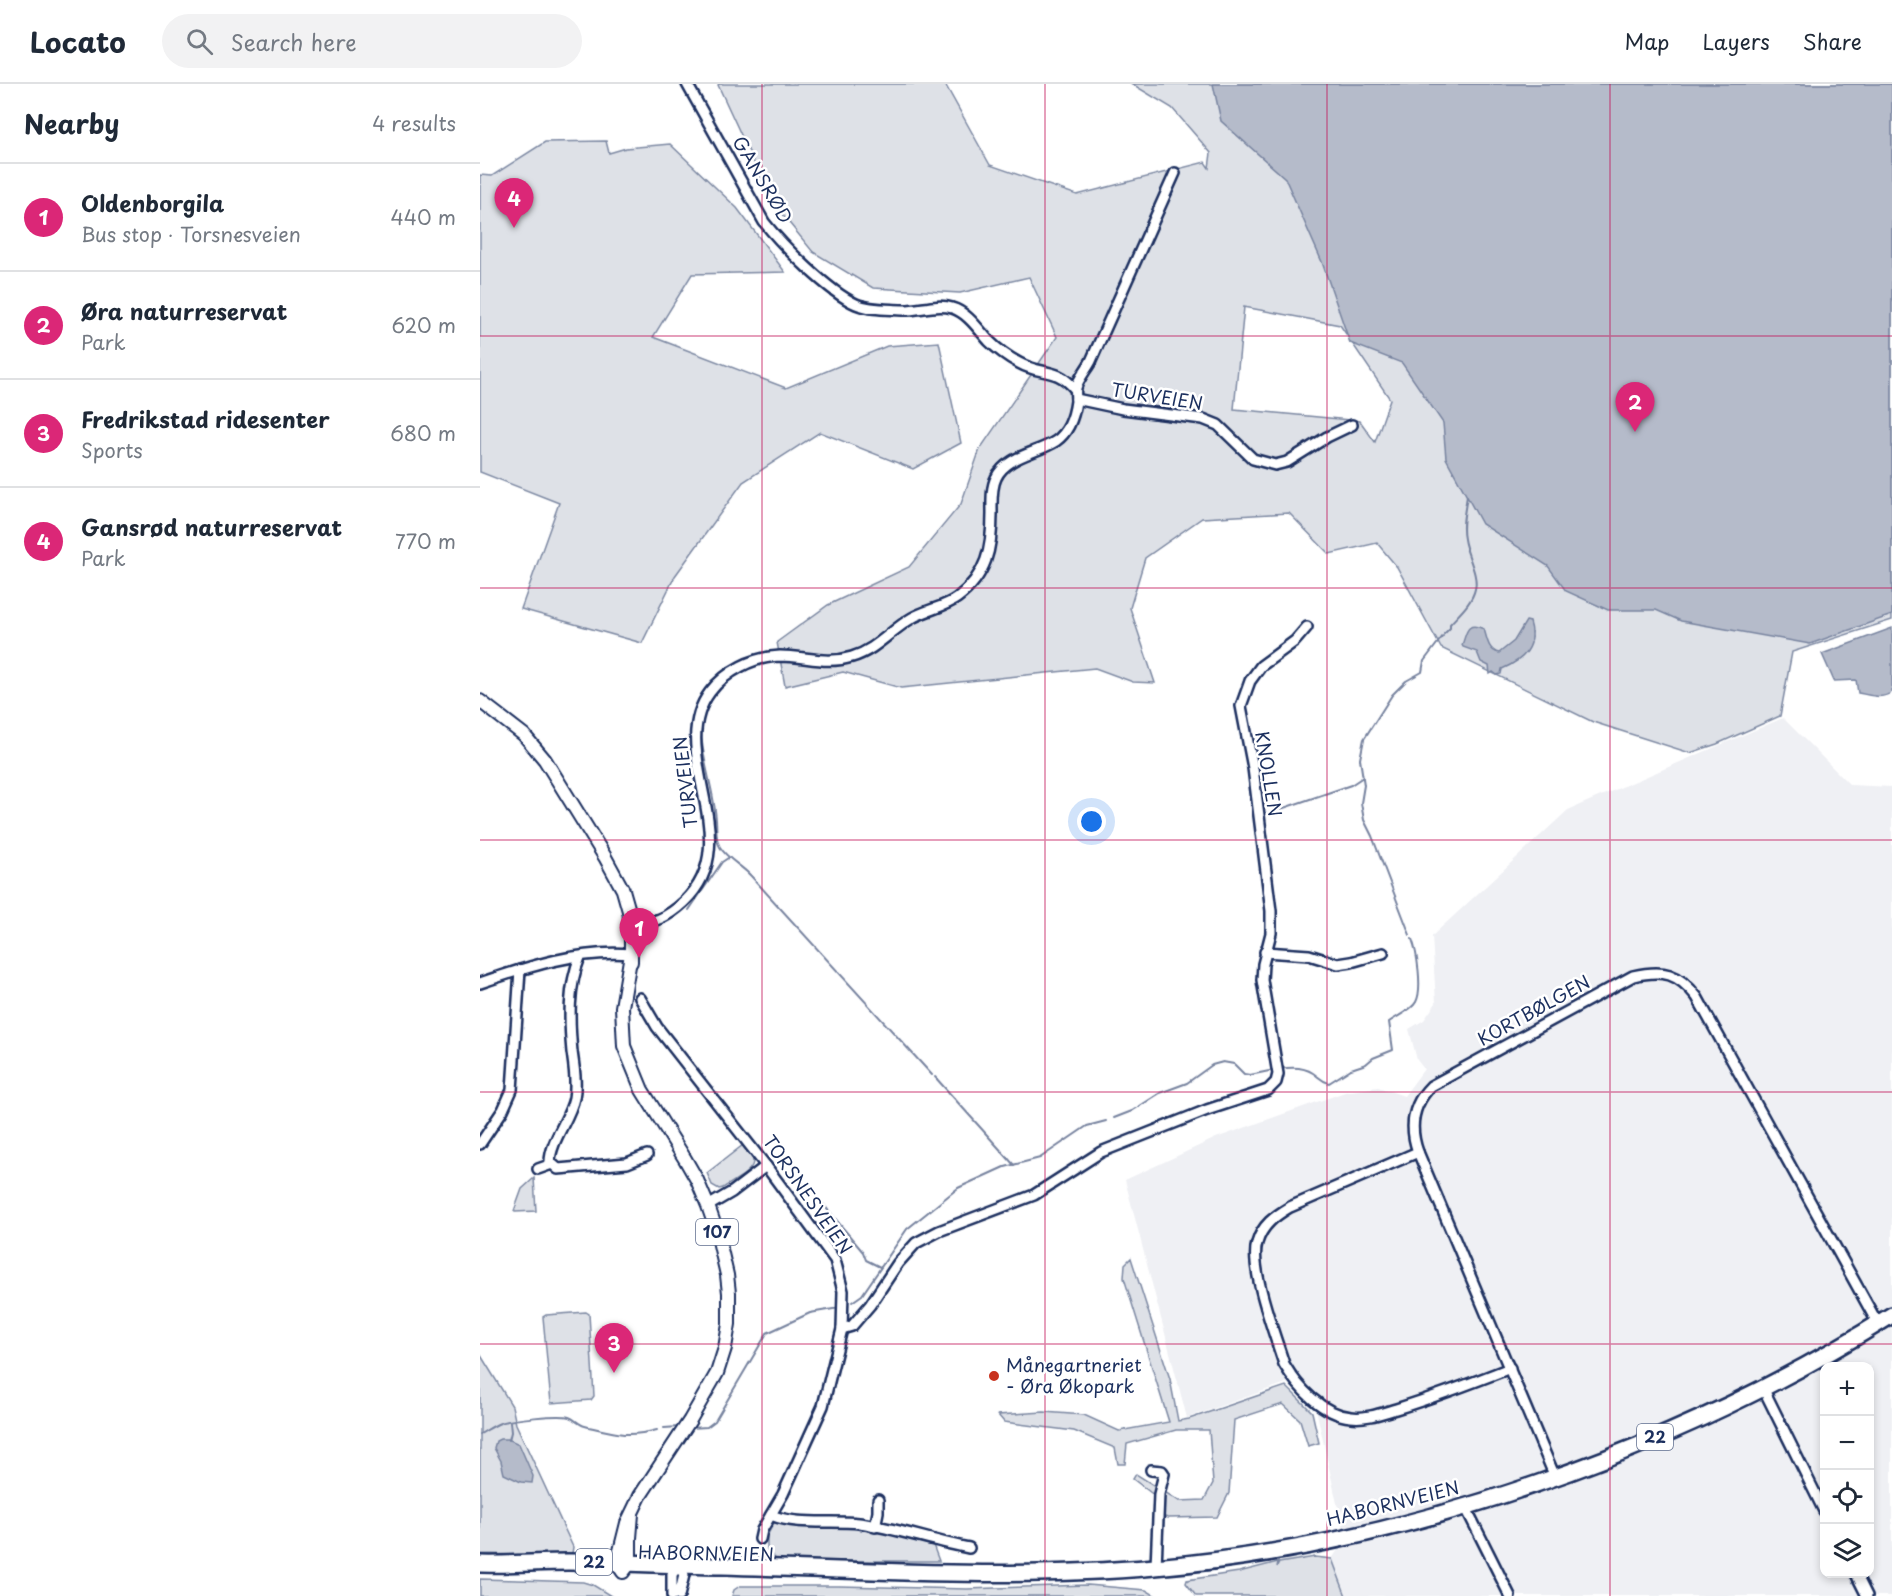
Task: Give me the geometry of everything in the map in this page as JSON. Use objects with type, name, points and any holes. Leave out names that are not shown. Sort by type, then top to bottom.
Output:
[{"type":"highway","name":"HABORNVEIEN","points":[[480,1564],[510,1564],[560,1570],[623,1566],[678,1572],[816,1568],[1044,1574],[1223,1560],[1314,1544],[1393,1526],[1465,1506],[1617,1454],[1763,1388],[1820,1358],[1892,1315]]},
{"type":"main road","name":"107","points":[[480,701],[524,735],[545,760],[618,880],[626,899],[631,924],[631,954],[622,1007],[624,1046],[642,1090],[685,1159],[708,1206],[727,1275],[729,1324],[725,1348],[717,1373],[690,1420],[640,1496],[632,1514],[623,1566]]},
{"type":"street","name":"GANSRØD","points":[[687,84],[765,222],[801,261],[841,295],[858,305],[876,308],[905,310],[952,308],[964,315],[1006,356],[1028,368],[1053,373],[1066,379],[1076,394]]},
{"type":"street","name":"TURVEIEN","points":[[631,924],[652,923],[677,908],[697,887],[703,874],[708,859],[709,819],[694,740],[696,722],[710,692],[724,676],[748,662],[779,656],[825,662],[851,658],[876,646],[911,619],[956,599],[972,583],[985,564],[992,540],[992,495],[995,479],[1011,462],[1057,440],[1068,428],[1074,415],[1076,394],[1175,173]]},
{"type":"street","name":"TURVEIEN","points":[[1076,394],[1123,409],[1203,419],[1218,425],[1253,459],[1275,465],[1287,462],[1327,437],[1352,425]]},
{"type":"street","name":"KNOLLEN","points":[[842,1329],[852,1326],[870,1305],[898,1263],[916,1243],[939,1231],[1034,1195],[1084,1161],[1110,1148],[1207,1110],[1268,1090],[1276,1082],[1277,1071],[1262,980],[1271,933],[1271,911],[1253,768],[1241,706],[1250,681],[1261,666],[1295,641],[1307,627]]},
{"type":"street","points":[[480,983],[520,970],[601,952],[631,954]]},
{"type":"street","points":[[1266,952],[1309,955],[1338,964],[1383,953]]},
{"type":"street","points":[[580,957],[572,986],[570,1023],[575,1078],[574,1097],[550,1156],[552,1164],[558,1169],[627,1163],[647,1155]]},
{"type":"street","points":[[480,1144],[503,1110],[512,1090],[520,970]]},
{"type":"street","name":"KORTBØLGEN","points":[[1555,1477],[1418,1152],[1413,1130],[1413,1117],[1420,1099],[1431,1086],[1633,976],[1660,972],[1678,977],[1697,997],[1878,1324]]},
{"type":"street","name":"TORSNESVEIEN","points":[[640,998],[663,1035],[766,1166],[835,1260],[843,1291],[842,1329],[823,1406],[760,1539]]},
{"type":"street","points":[[1418,1152],[1290,1207],[1275,1215],[1266,1225],[1256,1245],[1256,1265],[1284,1364],[1309,1396],[1335,1413],[1351,1417],[1366,1417],[1402,1407],[1510,1368]]},
{"type":"street","points":[[538,1169],[552,1164]]},
{"type":"street","points":[[708,1206],[732,1192],[766,1166]]},
{"type":"street","points":[[1763,1388],[1820,1502]]},
{"type":"street","points":[[1151,1470],[1162,1471],[1164,1474],[1159,1494],[1156,1567]]},
{"type":"street","points":[[875,1527],[878,1500]]},
{"type":"street","points":[[1465,1506],[1510,1596]]},
{"type":"street","points":[[771,1515],[780,1519],[853,1523],[969,1548]]},
{"type":"street","points":[[672,1596],[678,1572]]},
{"type":"street","points":[[678,1572],[680,1596]]},
{"type":"street","points":[[1858,1578],[1868,1596]]},
{"type":"shaded area","points":[[945,84],[990,165],[1077,195],[1205,162],[1209,168],[1211,153],[1172,108],[1132,84],[1892,84],[1892,620],[1792,652],[1780,716],[1717,744],[1690,753],[1593,722],[1441,648],[1397,567],[1377,543],[1329,554],[1289,513],[1202,518],[1145,558],[1130,608],[1155,683],[1133,682],[1095,668],[901,688],[843,672],[785,686],[777,642],[828,605],[909,567],[961,504],[980,449],[1057,337],[1029,277],[960,293],[873,288],[813,252],[772,202],[718,85]],"holes":[[[1244,307],[1340,325],[1390,399],[1375,442],[1360,421],[1234,409]]]},
{"type":"shaded area","points":[[606,141],[609,153],[626,148],[670,144],[737,208],[785,272],[692,274],[653,337],[786,388],[887,346],[939,342],[961,443],[913,469],[820,432],[743,482],[675,576],[642,643],[521,609],[559,503],[480,472],[480,175],[492,176],[545,142]]},
{"type":"shaded area","points":[[1783,718],[1850,785],[1892,787],[1892,1596],[1346,1596],[1332,1559],[1343,1542],[1342,1526],[1316,1409],[1289,1382],[1187,1418],[1125,1180],[1216,1138],[1345,1092],[1378,1087],[1404,1096],[1424,1069],[1417,1060],[1409,1029],[1424,1020],[1436,1003],[1432,936],[1568,810]]},
{"type":"shaded area","points":[[743,1145],[753,1160],[749,1170],[723,1188],[719,1189],[712,1185],[707,1173]]},
{"type":"shaded area","points":[[534,1178],[536,1211],[515,1212],[522,1189]]},
{"type":"shaded area","points":[[1131,1258],[1170,1379],[1178,1421],[1286,1386],[1312,1412],[1319,1443],[1308,1446],[1300,1420],[1283,1404],[1234,1420],[1229,1493],[1217,1517],[1168,1518],[1155,1514],[1155,1496],[1133,1479],[1136,1474],[1179,1501],[1204,1500],[1213,1483],[1209,1430],[1176,1430],[1127,1444],[1125,1464],[1118,1464],[1115,1448],[1074,1431],[1004,1422],[998,1415],[1044,1412],[1084,1415],[1119,1431],[1169,1422],[1124,1278],[1125,1264]]},
{"type":"shaded area","points":[[586,1312],[589,1314],[594,1396],[591,1400],[551,1403],[543,1317]]},
{"type":"shaded area","points":[[480,1354],[512,1406],[516,1424],[573,1547],[572,1553],[565,1556],[480,1554]]},
{"type":"shaded area","points":[[775,1521],[867,1526],[933,1545],[939,1561],[778,1561],[767,1551],[767,1536]]},
{"type":"shaded area","points":[[1315,1557],[1332,1559],[1346,1596],[1196,1596],[1186,1583],[1187,1580],[1239,1572],[1278,1562],[1277,1567],[1279,1563]]},
{"type":"shaded area","points":[[480,1579],[583,1582],[611,1596],[480,1596]]},
{"type":"shaded area","points":[[1088,1585],[1146,1590],[1156,1596],[732,1596],[734,1590],[740,1586],[967,1589]]},
{"type":"water","points":[[1213,84],[1892,84],[1892,615],[1810,644],[1681,621],[1656,610],[1608,610],[1566,591],[1548,566],[1482,524],[1446,458],[1443,423],[1402,363],[1350,343],[1322,262],[1285,178],[1221,121]]},
{"type":"water","points":[[1526,621],[1530,622],[1532,631],[1532,639],[1527,652],[1502,669],[1501,674],[1497,675],[1493,672],[1490,674],[1489,666],[1481,662],[1477,652],[1462,645],[1466,632],[1474,626],[1484,629],[1490,647],[1499,653],[1514,641]]},
{"type":"water","points":[[1892,628],[1892,692],[1884,696],[1871,696],[1858,693],[1856,680],[1834,681],[1822,654]]},
{"type":"water","points":[[508,1439],[519,1444],[533,1476],[532,1483],[521,1482],[504,1474],[501,1461],[494,1448],[496,1441]]},
{"type":"waterway","points":[[1444,634],[1468,604],[1475,589],[1474,571],[1463,534],[1467,496]]},
{"type":"waterway","points":[[1410,935],[1364,820],[1361,803],[1364,785],[1360,759],[1364,739],[1392,695],[1406,681],[1422,672],[1424,661],[1443,636]]},
{"type":"waterway","points":[[701,731],[720,847],[751,876],[932,1075]]},
{"type":"waterway","points":[[1263,815],[1351,785],[1363,777]]},
{"type":"waterway","points":[[689,910],[722,862],[728,858]]},
{"type":"waterway","points":[[1279,1069],[1305,1069],[1329,1083],[1351,1069],[1393,1050],[1389,1022],[1411,1008],[1418,996],[1418,970],[1412,939]]},
{"type":"waterway","points":[[1114,1118],[1132,1111],[1160,1093],[1187,1083],[1212,1065],[1223,1062],[1234,1064],[1244,1074],[1250,1075],[1274,1070]]},
{"type":"waterway","points":[[935,1077],[1014,1165]]},
{"type":"waterway","points":[[1005,1167],[1040,1158],[1087,1126],[1106,1121]]},
{"type":"waterway","points":[[852,1302],[862,1295],[907,1229],[958,1188],[1004,1167]]},
{"type":"waterway","points":[[812,1191],[863,1252],[866,1260],[880,1267]]},
{"type":"waterway","points":[[691,1428],[707,1427],[715,1421],[767,1333],[810,1313],[839,1308]]},
{"type":"waterway","points":[[480,1434],[506,1421],[555,1416],[569,1417],[583,1425],[621,1434],[657,1430]]},
{"type":"waterway","points":[[509,1440],[510,1422]]},
{"type":"waterway","points":[[664,1428],[679,1427]]},
{"type":"place","name":"Gansrød naturreservat","points":[[514,228]]},
{"type":"place","name":"Øra naturreservat","points":[[1635,432]]},
{"type":"place","name":"Oldenborgila","points":[[639,958]]},
{"type":"place","name":"Fredrikstad ridesenter","points":[[614,1373]]},
{"type":"place","name":"Månegartneriet - Øra Økopark","points":[[994,1376]]}]
